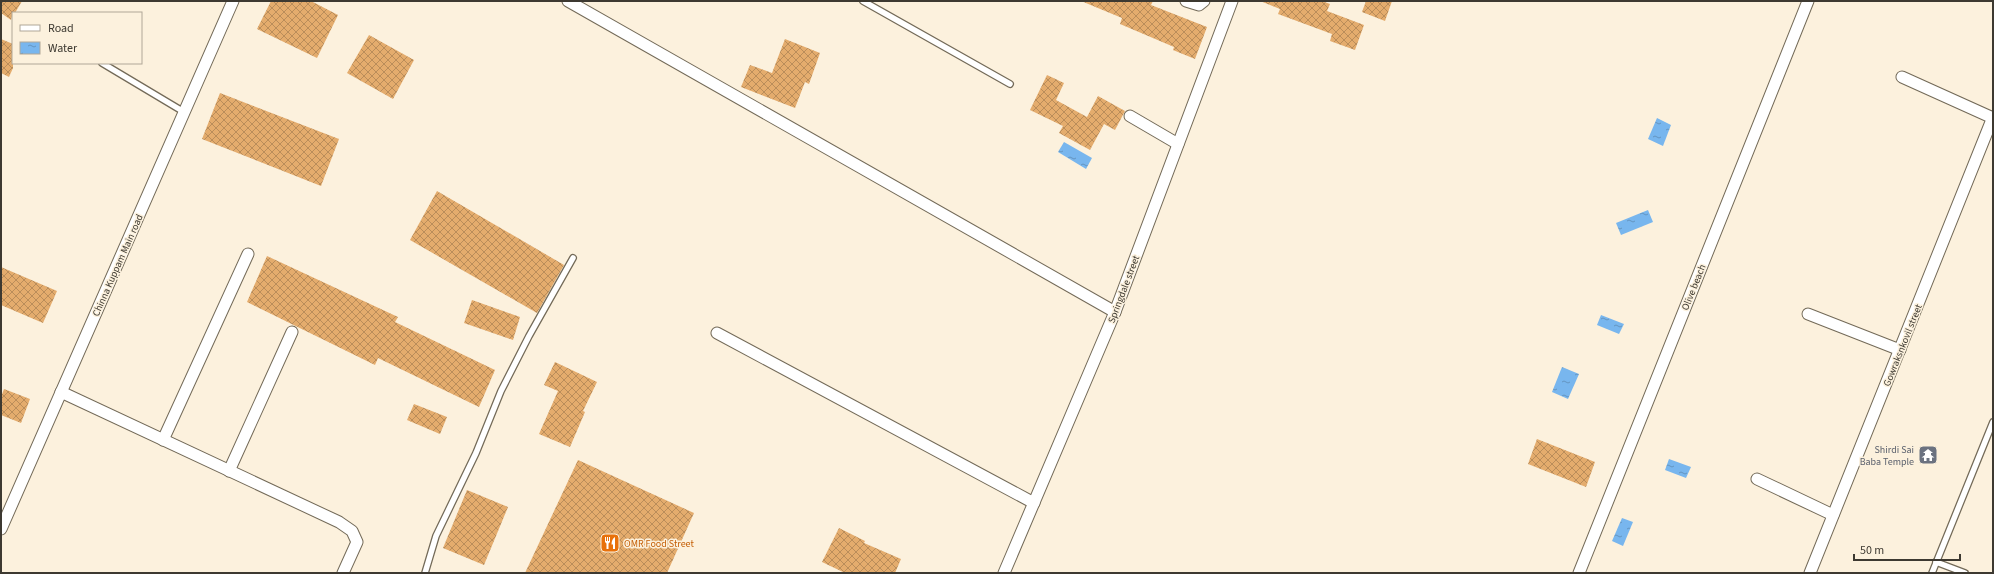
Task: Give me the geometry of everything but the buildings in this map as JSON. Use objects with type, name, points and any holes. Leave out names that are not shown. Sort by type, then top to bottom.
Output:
[{"type":"street","name":"Chinna Kuppam Main road","points":[[1,529],[233,1]]},
{"type":"street","points":[[568,1],[1115,312]]},
{"type":"street","points":[[1186,1],[1199,6],[1204,1]]},
{"type":"street","name":"Springdale street","points":[[1004,573],[1115,312],[1232,1]]},
{"type":"street","name":"Olive beach","points":[[1579,573],[1808,1]]},
{"type":"street","points":[[1902,77],[1993,118]]},
{"type":"street","points":[[1130,116],[1178,144]]},
{"type":"street","name":"Gowraksnkovil street","points":[[1810,573],[1993,118]]},
{"type":"street","points":[[163,440],[248,254]]},
{"type":"street","points":[[1808,314],[1900,350]]},
{"type":"street","points":[[229,471],[292,332]]},
{"type":"street","points":[[717,333],[1034,503]]},
{"type":"street","points":[[61,392],[339,522],[352,531],[357,542],[343,573]]},
{"type":"street","points":[[1757,479],[1833,515]]},
{"type":"lane","points":[[863,1],[1010,84]]},
{"type":"lane","points":[[104,64],[184,112]]},
{"type":"lane","points":[[425,573],[436,536],[476,452],[501,391],[573,258]]},
{"type":"lane","points":[[1932,573],[1993,422]]},
{"type":"lane","points":[[1936,562],[1963,573]]},
{"type":"water","points":[[1657,118],[1671,125],[1663,146],[1648,139]]},
{"type":"water","points":[[1064,142],[1092,158],[1086,169],[1058,152]]},
{"type":"water","points":[[1648,210],[1653,222],[1621,235],[1616,223]]},
{"type":"water","points":[[1601,315],[1624,324],[1619,334],[1597,325]]},
{"type":"water","points":[[1562,367],[1579,374],[1568,399],[1552,392]]},
{"type":"water","points":[[1669,459],[1691,467],[1686,478],[1665,470]]},
{"type":"water","points":[[1622,518],[1633,522],[1623,546],[1612,541]]},
{"type":"place","name":"Shirdi Sai Baba Temple","points":[[1928,455]]},
{"type":"place","name":"OMR Food Street","points":[[610,543]]}]
